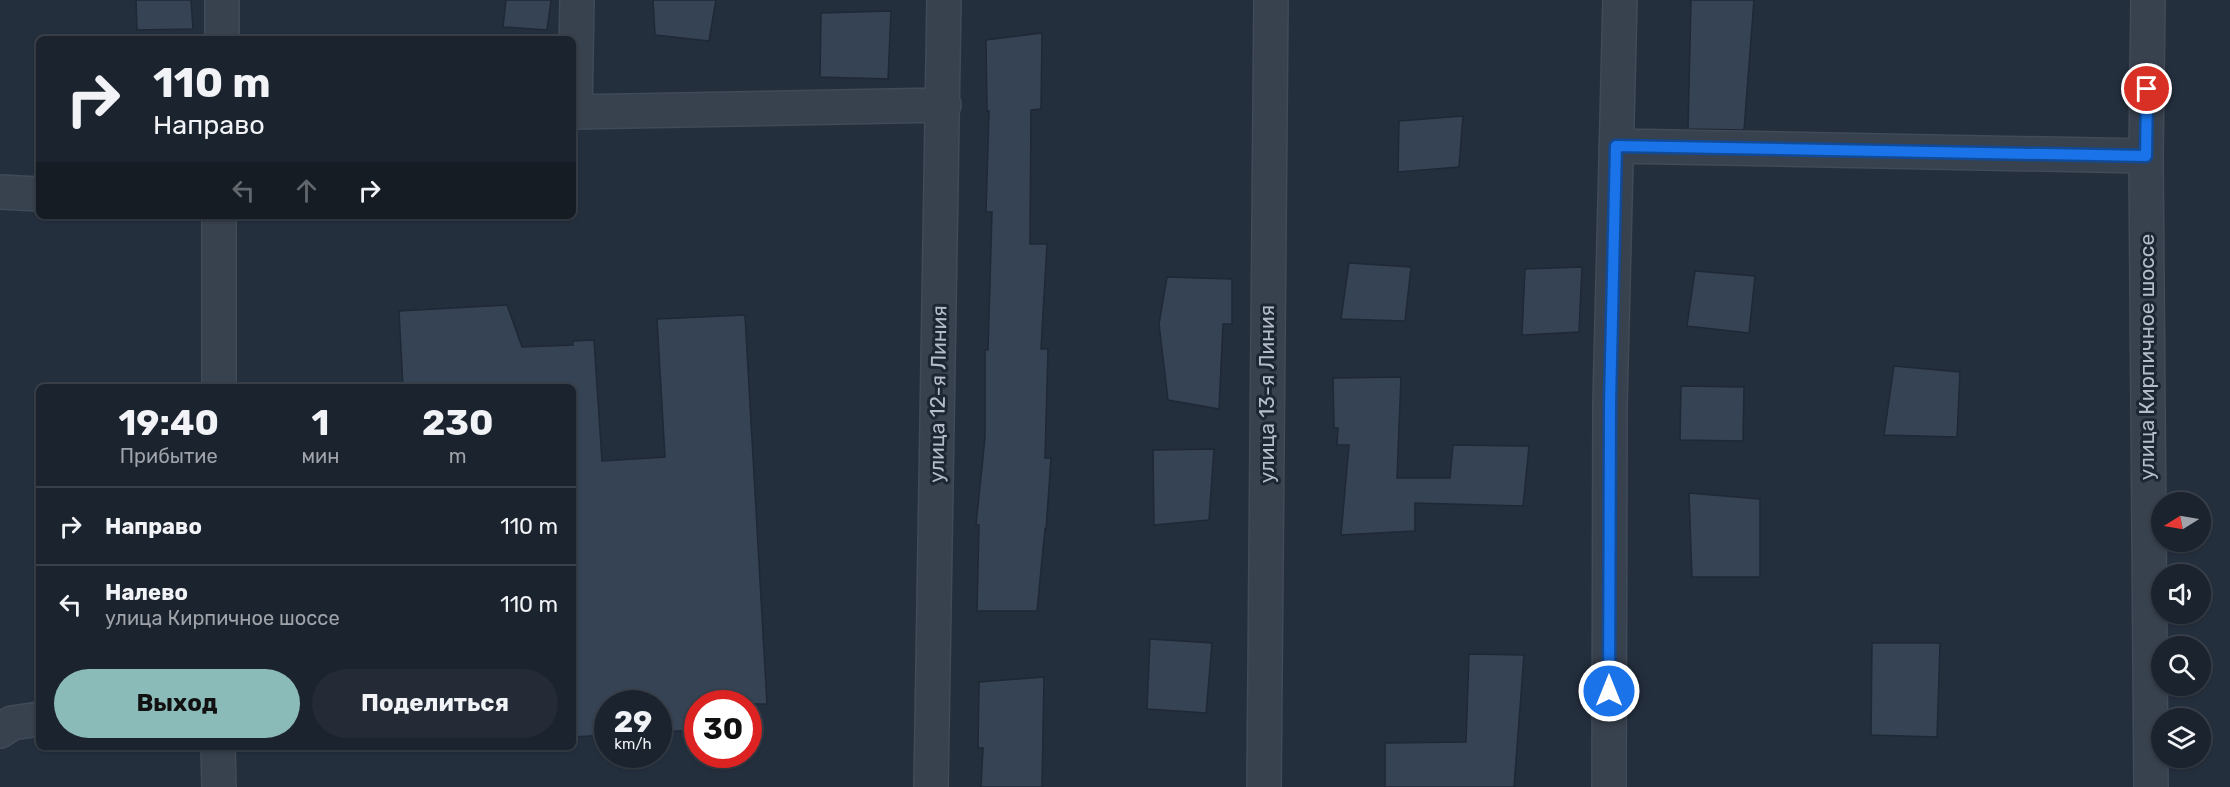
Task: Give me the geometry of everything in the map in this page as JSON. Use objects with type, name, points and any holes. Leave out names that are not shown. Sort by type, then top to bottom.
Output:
[{"type":"street","points":[[222,0],[222,36]]},
{"type":"street","points":[[576,37],[577,0]]},
{"type":"street","name":"улица 12-я Линия","points":[[931,787],[944,0]]},
{"type":"street","name":"улица 13-я Линия","points":[[1264,787],[1270,0]]},
{"type":"street","points":[[1609,787],[1610,415],[1620,0]]},
{"type":"street","name":"улица Кирпичное шоссе","points":[[2148,0],[2146,156],[2151,787]]},
{"type":"street","points":[[576,112],[944,105]]},
{"type":"street","points":[[1616,146],[2146,156]]},
{"type":"street","points":[[0,192],[36,194]]},
{"type":"street","points":[[219,219],[219,384]]},
{"type":"street","points":[[218,750],[219,787]]},
{"type":"building","points":[[136,0],[191,0],[193,29],[137,30]]},
{"type":"building","points":[[506,0],[551,0],[547,30],[503,27]]},
{"type":"building","points":[[653,0],[716,0],[709,41],[655,35]]},
{"type":"building","points":[[1691,0],[1754,0],[1744,130],[1688,129]]},
{"type":"building","points":[[891,11],[888,79],[820,77],[821,13]]},
{"type":"building","points":[[1042,33],[1041,109],[1031,110],[1030,244],[1047,244],[1041,349],[1048,349],[1045,458],[1051,458],[1037,611],[977,611],[979,525],[976,525],[985,438],[985,350],[988,350],[992,212],[986,212],[989,111],[987,111],[986,40]]},
{"type":"building","points":[[1463,116],[1459,167],[1398,172],[1399,121]]},
{"type":"building","points":[[1349,263],[1411,267],[1405,321],[1341,319]]},
{"type":"building","points":[[1582,267],[1579,332],[1522,335],[1525,269]]},
{"type":"building","points":[[1695,271],[1755,276],[1749,333],[1687,326]]},
{"type":"building","points":[[1167,277],[1232,279],[1232,324],[1223,324],[1219,409],[1168,400],[1159,324]]},
{"type":"building","points":[[507,305],[522,347],[573,345],[573,341],[594,340],[602,461],[665,457],[657,319],[745,315],[767,704],[762,704],[762,690],[684,690],[684,731],[672,731],[672,690],[594,690],[594,736],[576,737],[576,384],[403,384],[399,311]]},
{"type":"building","points":[[1894,366],[1960,372],[1957,437],[1884,435]]},
{"type":"building","points":[[1401,377],[1397,478],[1450,478],[1453,445],[1529,446],[1523,506],[1415,503],[1415,531],[1341,535],[1349,445],[1337,445],[1338,428],[1334,428],[1333,378]]},
{"type":"building","points":[[1681,386],[1744,387],[1743,441],[1680,440]]},
{"type":"building","points":[[1214,449],[1209,520],[1154,525],[1153,450]]},
{"type":"building","points":[[1689,493],[1760,499],[1760,577],[1692,577]]},
{"type":"building","points":[[1150,639],[1212,643],[1206,713],[1147,709]]},
{"type":"building","points":[[1872,643],[1940,643],[1937,737],[1871,735]]},
{"type":"building","points":[[1469,654],[1524,655],[1514,787],[1385,787],[1385,743],[1466,742]]},
{"type":"building","points":[[1044,677],[1042,787],[981,787],[983,748],[978,748],[979,682]]},
{"type":"route","points":[[1609,691],[1610,403],[1616,146],[2146,156],[2147,89]]}]
